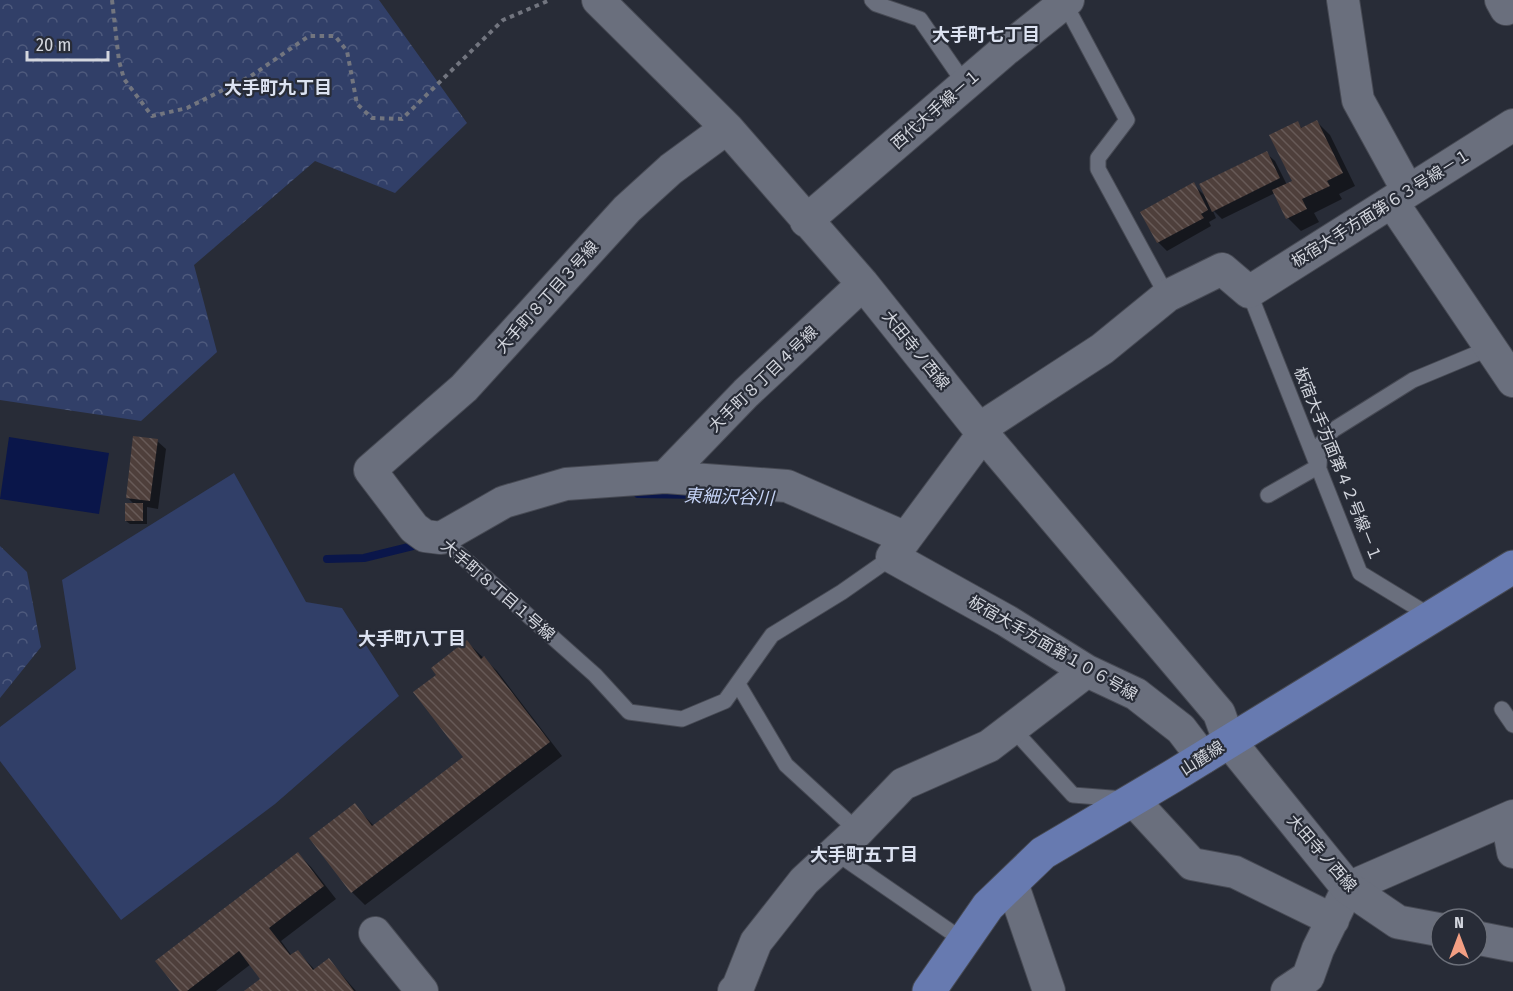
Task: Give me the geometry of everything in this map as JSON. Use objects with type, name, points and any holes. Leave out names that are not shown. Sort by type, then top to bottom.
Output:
[{"type":"main road","name":"山麓線","points":[[929,991],[988,906],[1043,853],[1133,800],[1217,737],[1510,575]]},
{"type":"street","name":"大田寺ノ西線","points":[[598,0],[727,128],[863,284],[981,431],[1217,737],[1348,888],[1398,922],[1429,928]]},
{"type":"street","points":[[1343,0],[1358,100],[1400,197],[1490,348],[1513,381]]},
{"type":"street","points":[[1501,0],[1506,9],[1513,3]]},
{"type":"street","name":"西代大手線－１","points":[[806,221],[965,84],[1066,1]]},
{"type":"street","name":"板宿大手方面第６３号線－１","points":[[1250,292],[1513,125]]},
{"type":"street","name":"大手町８丁目３号線","points":[[370,470],[464,388],[627,209],[671,170],[727,128]]},
{"type":"street","points":[[899,547],[981,431],[1102,349],[1167,296],[1222,269],[1250,292]]},
{"type":"street","name":"大手町８丁目４号線","points":[[665,477],[746,393],[863,284]]},
{"type":"street","name":"大手町８丁目１号線","points":[[370,470],[414,528],[425,536],[449,545]]},
{"type":"street","name":"板宿大手方面第１０６号線","points":[[449,545],[504,502],[566,484],[665,477],[787,486],[899,547],[1007,621],[1087,671],[1136,694],[1181,729],[1217,737]]},
{"type":"street","points":[[737,990],[756,942],[804,881],[858,831],[903,784],[989,746],[1087,671]]},
{"type":"street","points":[[1133,800],[1192,864],[1235,872],[1333,920]]},
{"type":"street","points":[[1305,986],[1318,949],[1348,888],[1510,818],[1513,852]]},
{"type":"street","points":[[1012,883],[1049,991]]},
{"type":"street","points":[[375,933],[422,991]]},
{"type":"street","points":[[1489,940],[1513,945]]},
{"type":"lane","points":[[872,0],[876,4],[920,19],[965,84]]},
{"type":"lane","points":[[1066,1],[1127,120],[1098,158],[1098,169],[1167,296]]},
{"type":"lane","name":"板宿大手方面第４２号線－１","points":[[1250,292],[1360,573],[1432,617]]},
{"type":"lane","points":[[1268,495],[1319,466],[1320,446],[1333,430],[1413,380],[1490,348]]},
{"type":"lane","name":"大手町８丁目１号線","points":[[449,545],[595,675],[629,712],[682,719],[725,701],[738,684]]},
{"type":"lane","points":[[858,831],[786,765],[738,684],[772,635],[842,592],[899,547]]},
{"type":"lane","points":[[1502,710],[1513,725]]},
{"type":"lane","points":[[1011,728],[1073,795],[1133,800]]},
{"type":"lane","points":[[835,852],[964,941]]},
{"type":"path","points":[[112,0],[119,61],[124,79],[152,116],[187,108],[251,76],[309,36],[335,36],[347,51],[357,104],[372,118],[402,119],[503,20],[550,0]]},
{"type":"green space","points":[[0,0],[379,0],[467,123],[395,193],[315,161],[194,265],[217,352],[141,421],[0,400]]},
{"type":"green space","points":[[234,473],[306,602],[342,608],[399,696],[275,804],[121,920],[0,761],[0,727],[76,669],[62,580]]},
{"type":"green space","points":[[0,546],[27,572],[41,647],[0,698]]},
{"type":"shaded area","points":[[9,437],[109,453],[99,514],[0,499]]},
{"type":"building","points":[[1317,120],[1343,173],[1327,181],[1330,186],[1302,199],[1307,209],[1286,219],[1272,190],[1292,181],[1269,135],[1298,121],[1301,128]]},
{"type":"building","points":[[1267,151],[1280,178],[1212,212],[1199,184]]},
{"type":"building","points":[[1194,182],[1208,210],[1201,214],[1204,218],[1157,243],[1140,212]]},
{"type":"building","points":[[133,436],[158,439],[150,501],[126,498]]},
{"type":"building","points":[[125,503],[143,503],[143,521],[125,521]]},
{"type":"building","points":[[467,640],[481,659],[484,656],[550,742],[351,893],[309,838],[355,803],[372,826],[463,757],[413,692],[436,675],[431,668]]},
{"type":"building","points":[[298,852],[324,886],[269,928],[290,955],[298,950],[313,970],[329,958],[354,991],[244,991],[260,979],[239,951],[187,991],[179,991],[155,961]]},
{"type":"waterway","name":"東細沢谷川","points":[[638,494],[703,495]]},
{"type":"waterway","name":"東細沢谷川","points":[[327,559],[364,558],[421,544]]},
{"type":"district","name":"大手町七丁目","points":[[986,35]]},
{"type":"district","name":"大手町九丁目","points":[[278,88]]},
{"type":"district","name":"大手町八丁目","points":[[412,639]]},
{"type":"district","name":"大手町五丁目","points":[[864,855]]}]
